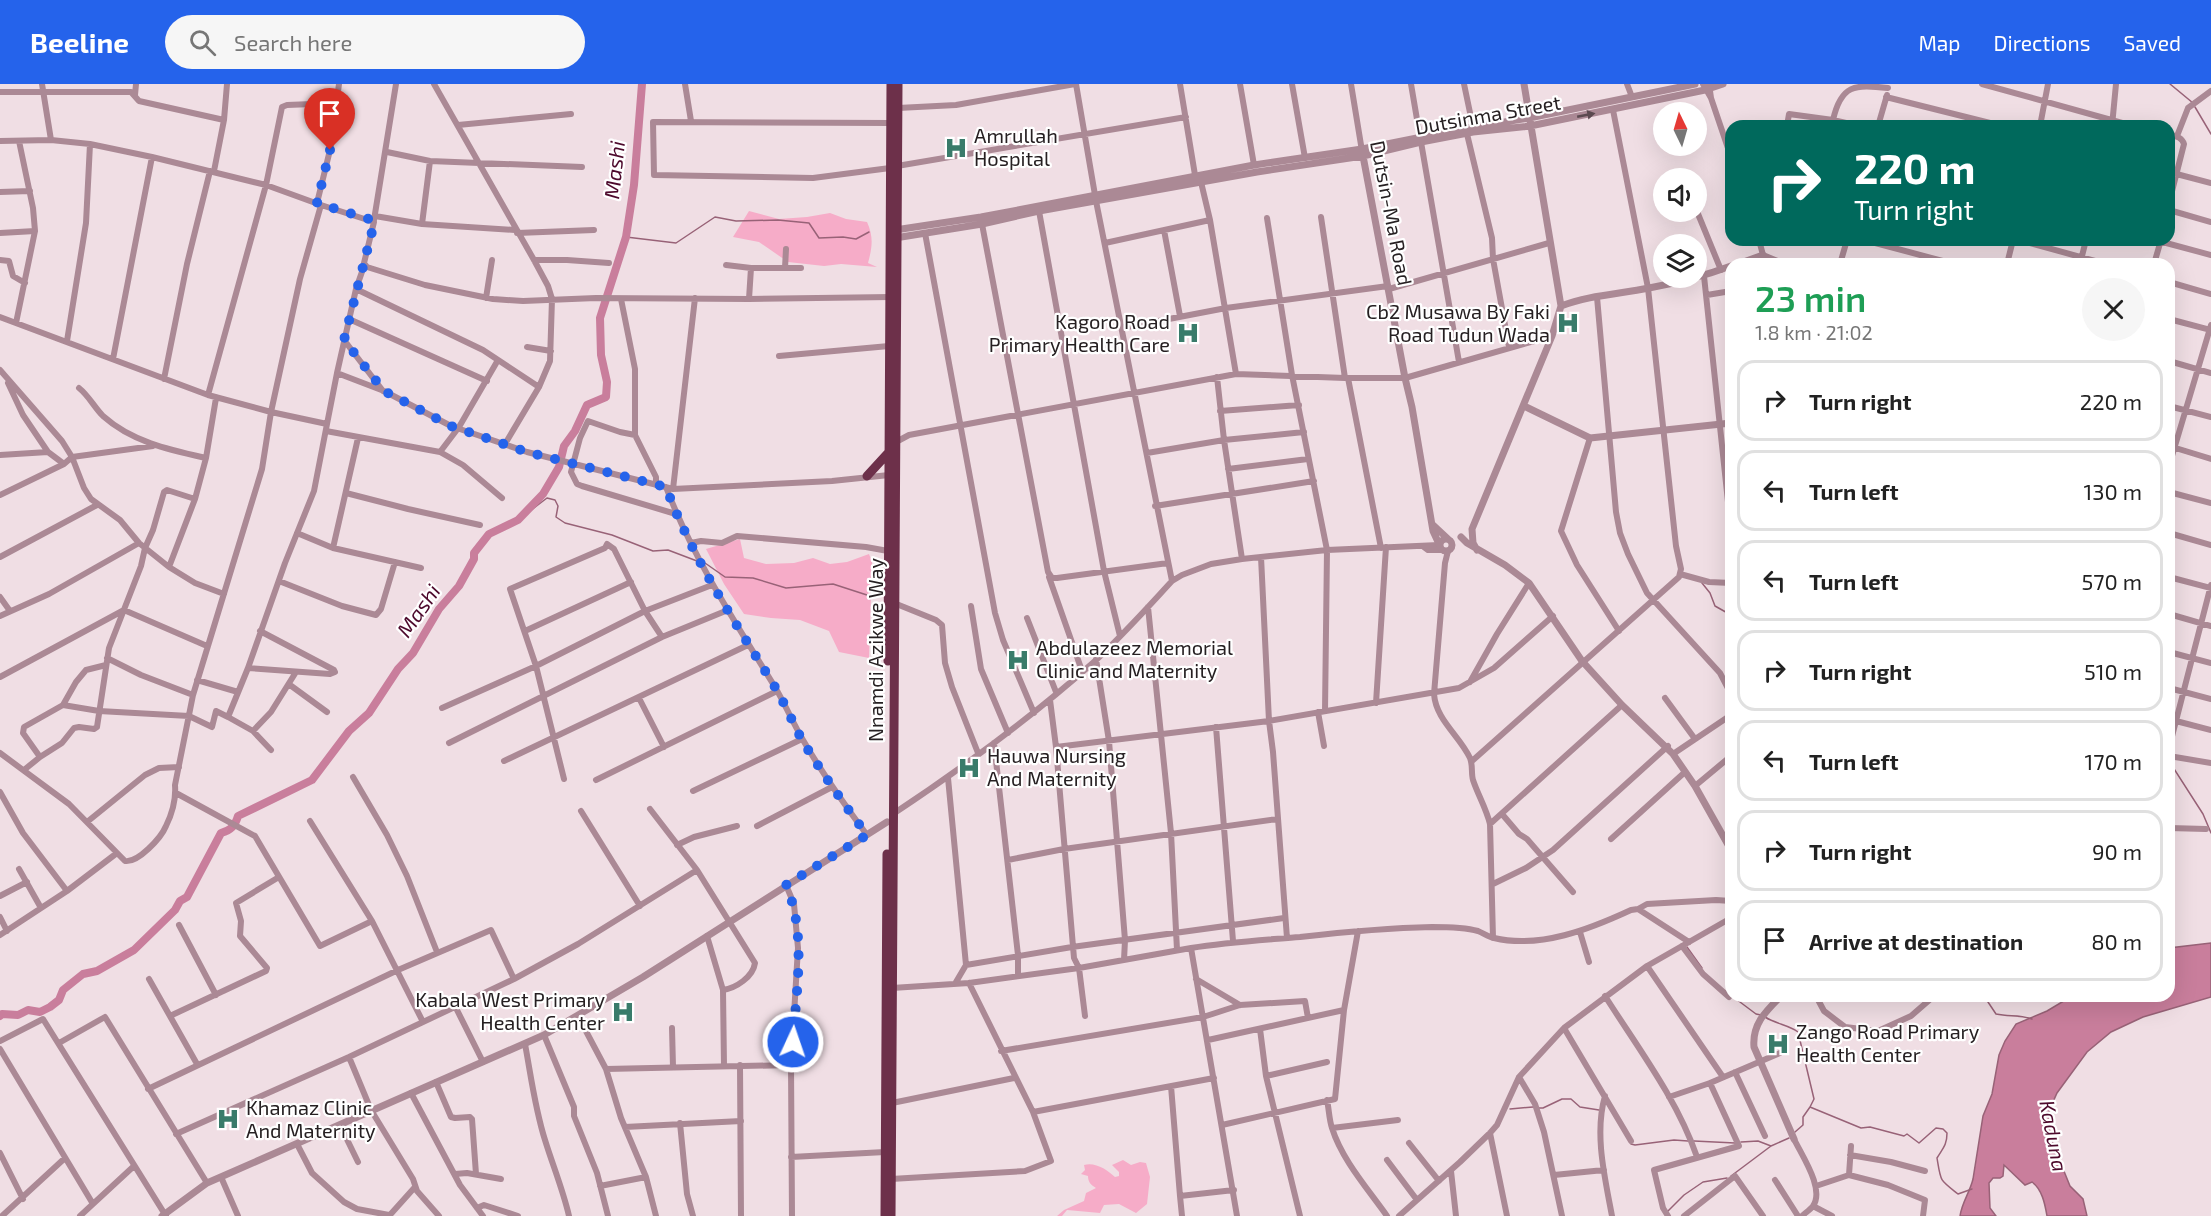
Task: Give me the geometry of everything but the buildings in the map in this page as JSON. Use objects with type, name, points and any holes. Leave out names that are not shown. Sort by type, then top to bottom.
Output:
[{"type":"highway","name":"Nnamdi Azikwe Way","points":[[885,1216],[896,442],[891,84]]},
{"type":"highway","name":"Nnamdi Azikwe Way","points":[[893,167],[898,108],[897,84]]},
{"type":"highway","name":"Nnamdi Azikwe Way","points":[[891,1216],[892,988],[888,551],[889,346],[894,234]]},
{"type":"highway","points":[[867,476],[889,452]]},
{"type":"street","points":[[135,95],[136,84]]},
{"type":"street","points":[[164,379],[187,264],[224,120],[227,84]]},
{"type":"street","points":[[0,753],[69,804],[128,862],[142,855],[164,830],[176,793],[175,785],[197,680],[262,469],[271,412],[330,150],[339,84]]},
{"type":"street","points":[[228,717],[314,491],[344,340],[374,219],[387,152],[396,84]]},
{"type":"street","points":[[434,84],[516,232],[534,260],[548,286],[552,299],[551,351],[548,367],[539,387],[505,444]]},
{"type":"street","points":[[685,84],[691,121]]},
{"type":"street","points":[[898,108],[956,105],[1076,84],[1096,198],[1147,453],[1155,506],[1172,581]]},
{"type":"street","points":[[1180,84],[1195,175]]},
{"type":"street","points":[[1240,84],[1254,165]]},
{"type":"street","points":[[1292,84],[1305,158]]},
{"type":"street","name":"Dutsin-Ma Road","points":[[1351,84],[1433,525],[1445,546]]},
{"type":"street","points":[[1411,84],[1459,362]]},
{"type":"street","points":[[1464,84],[1473,127]]},
{"type":"street","points":[[0,1041],[43,1019],[164,1215],[207,1183],[544,1035],[730,922],[867,835],[1034,713],[1096,659],[1172,581],[1182,574],[1211,564],[1327,550],[1459,547],[1470,536],[1552,336],[1561,306],[1524,84]]},
{"type":"street","points":[[1627,84],[1632,97]]},
{"type":"street","name":"Dutsinma Street","points":[[1421,139],[1467,134],[1529,122],[1695,84]]},
{"type":"street","name":"Dutsinma Street","points":[[1363,153],[1473,127],[1529,122],[1612,110],[1723,84]]},
{"type":"street","points":[[1788,120],[1790,114],[1833,120],[1839,98],[1846,88],[1860,84],[1875,84],[1888,86],[1880,120]]},
{"type":"street","points":[[1982,84],[2101,120]]},
{"type":"street","points":[[2041,120],[2048,84]]},
{"type":"street","points":[[2113,120],[2116,84]]},
{"type":"street","points":[[2175,178],[2184,144],[2183,140],[2177,136],[2193,105],[2211,91],[2207,84]]},
{"type":"street","points":[[43,87],[51,140]]},
{"type":"street","points":[[0,92],[43,87],[131,92],[139,101],[224,120]]},
{"type":"street","points":[[1707,87],[1725,139]]},
{"type":"street","points":[[1886,97],[1978,120]]},
{"type":"street","points":[[208,395],[266,185],[282,107],[338,103]]},
{"type":"street","points":[[1472,761],[1582,662],[1619,632],[1680,574],[1648,288],[1612,110]]},
{"type":"street","points":[[458,125],[571,114]]},
{"type":"street","points":[[891,123],[653,122],[654,175],[813,178],[893,167],[1186,117]]},
{"type":"street","points":[[1467,134],[1492,238],[1493,259],[1509,347]]},
{"type":"street","points":[[0,141],[51,140],[90,144],[266,185],[319,204],[374,219],[516,232],[594,230]]},
{"type":"street","points":[[16,323],[35,231],[30,192],[19,141]]},
{"type":"street","points":[[67,341],[86,222],[90,144]]},
{"type":"street","points":[[387,152],[430,161],[582,167]]},
{"type":"street","points":[[894,234],[925,233],[982,224],[1195,175],[1305,158],[1363,153]]},
{"type":"street","points":[[894,234],[969,219],[1201,182],[1363,153]]},
{"type":"street","points":[[113,359],[152,157]]},
{"type":"street","points":[[422,224],[430,161]]},
{"type":"street","points":[[2176,174],[2211,183]]},
{"type":"street","points":[[1201,182],[1210,219],[1236,374]]},
{"type":"street","points":[[0,192],[30,192]]},
{"type":"street","points":[[1039,211],[1104,570],[1120,636]]},
{"type":"street","points":[[2175,212],[2211,222]]},
{"type":"street","points":[[1321,217],[1347,378],[1383,547],[1376,703]]},
{"type":"street","points":[[1267,218],[1292,375],[1327,550],[1321,712],[1324,746]]},
{"type":"street","points":[[1106,243],[1210,219]]},
{"type":"street","points":[[1701,222],[1721,270]]},
{"type":"street","points":[[982,224],[1048,572],[1052,578],[1057,578],[1168,563]]},
{"type":"street","points":[[1164,230],[1180,316]]},
{"type":"street","points":[[0,233],[35,231]]},
{"type":"street","points":[[925,233],[959,427],[998,626],[1034,713]]},
{"type":"street","points":[[1122,328],[1226,308],[1388,288],[1549,243]]},
{"type":"street","points":[[2175,245],[2211,255]]},
{"type":"street","points":[[1761,246],[1763,255]]},
{"type":"street","points":[[1886,246],[1932,258]]},
{"type":"street","points":[[2037,246],[2072,258]]},
{"type":"street","points":[[785,268],[786,249]]},
{"type":"street","points":[[1755,258],[1763,255],[1770,258]]},
{"type":"street","points":[[0,260],[9,261],[13,276],[25,282]]},
{"type":"street","points":[[486,298],[492,260]]},
{"type":"street","points":[[534,260],[609,263]]},
{"type":"street","points":[[726,265],[751,268],[801,268]]},
{"type":"street","points":[[364,266],[425,285],[486,298],[523,301],[596,298],[891,297]]},
{"type":"street","points":[[749,299],[751,268]]},
{"type":"street","points":[[1707,275],[1725,268]]},
{"type":"street","points":[[2175,284],[2211,294]]},
{"type":"street","points":[[1561,306],[1576,300],[1653,287]]},
{"type":"street","points":[[1706,288],[1725,472]]},
{"type":"street","points":[[356,289],[477,346],[539,387]]},
{"type":"street","points":[[1707,295],[1725,292]]},
{"type":"street","points":[[1597,297],[1608,435],[1620,532],[1643,584],[1654,600],[1720,673],[1725,683]]},
{"type":"street","points":[[695,298],[669,488],[676,514],[712,585],[777,691],[802,739],[831,787],[867,835]]},
{"type":"street","points":[[621,299],[635,369],[635,435],[656,477],[656,485]]},
{"type":"street","points":[[0,317],[216,398],[358,438],[440,452],[463,465],[502,498]]},
{"type":"street","points":[[349,319],[487,381]]},
{"type":"street","points":[[2175,320],[2211,329],[2175,436]]},
{"type":"street","points":[[896,442],[909,435],[1236,374],[1405,378],[1552,336]]},
{"type":"street","points":[[344,340],[384,391]]},
{"type":"street","points":[[779,356],[889,346]]},
{"type":"street","points":[[527,347],[551,351]]},
{"type":"street","points":[[440,452],[459,428],[498,360]]},
{"type":"street","points":[[2175,363],[2211,373]]},
{"type":"street","points":[[0,370],[42,416],[72,458],[84,488],[97,505],[120,520],[142,545],[169,567],[195,583],[224,594]]},
{"type":"street","points":[[337,373],[384,391],[459,428],[505,444],[572,465],[669,488],[832,481],[867,476],[889,476]]},
{"type":"street","points":[[6,377],[23,415],[48,452],[64,464]]},
{"type":"street","points":[[1217,377],[1242,560]]},
{"type":"street","points":[[79,388],[103,416],[134,436],[153,446],[206,458]]},
{"type":"street","points":[[169,567],[195,499],[206,458],[216,398]]},
{"type":"street","points":[[1220,411],[1299,405]]},
{"type":"street","points":[[1524,406],[1590,438],[1725,424]]},
{"type":"street","points":[[2175,408],[2211,417]]},
{"type":"street","points":[[635,435],[588,421],[572,465],[571,472],[577,484],[676,514]]},
{"type":"street","points":[[1147,453],[1224,440],[1304,432]]},
{"type":"street","points":[[333,548],[358,438]]},
{"type":"street","points":[[1590,438],[1561,531],[1577,565],[1619,632]]},
{"type":"street","points":[[0,495],[72,458],[153,446]]},
{"type":"street","points":[[2175,448],[2211,459]]},
{"type":"street","points":[[0,455],[48,452]]},
{"type":"street","points":[[1228,469],[1308,459]]},
{"type":"street","points":[[1155,506],[1314,482]]},
{"type":"street","points":[[0,616],[49,594],[142,545],[153,530],[165,490],[195,499]]},
{"type":"street","points":[[346,493],[480,525]]},
{"type":"street","points":[[2175,494],[2211,503]]},
{"type":"street","points":[[0,557],[97,505]]},
{"type":"street","points":[[297,533],[333,548],[421,568]]},
{"type":"street","points":[[2175,535],[2211,545]]},
{"type":"street","points":[[692,545],[701,541],[722,543],[737,536],[866,547],[888,551]]},
{"type":"street","points":[[1445,546],[1461,537],[1470,536]]},
{"type":"street","points":[[1461,537],[1470,536]]},
{"type":"street","points":[[1470,536],[1477,550],[1505,565],[1529,583],[1582,662],[1622,705],[1668,746],[1695,786],[1725,839]]},
{"type":"street","points":[[564,778],[536,666],[511,593],[512,587],[605,548],[607,544],[614,549],[645,610],[662,637]]},
{"type":"street","points":[[24,770],[62,743],[74,729],[97,727],[109,648],[141,566],[142,545]]},
{"type":"street","points":[[1445,546],[1434,694],[1438,713],[1463,745],[1472,761],[1474,781],[1482,797],[1490,824],[1493,938]]},
{"type":"street","points":[[1261,557],[1269,721],[1287,938]]},
{"type":"street","points":[[279,581],[342,606],[376,615],[381,609],[395,562]]},
{"type":"street","points":[[1680,574],[1709,582],[1725,583]]},
{"type":"street","points":[[1049,577],[1082,671]]},
{"type":"street","points":[[2175,578],[2211,587],[2176,721],[2211,730]]},
{"type":"street","points":[[525,631],[631,582]]},
{"type":"street","points":[[1470,683],[1529,583]]},
{"type":"street","points":[[442,708],[536,666],[645,610],[712,585]]},
{"type":"street","points":[[0,597],[10,611]]},
{"type":"street","points":[[894,603],[936,620],[942,625],[945,663],[978,753]]},
{"type":"street","points":[[971,606],[981,669],[1008,733]]},
{"type":"street","points":[[1148,607],[1171,833],[1178,950]]},
{"type":"street","points":[[124,610],[207,646]]},
{"type":"street","points":[[0,677],[124,610]]},
{"type":"street","points":[[449,742],[662,637],[728,610]]},
{"type":"street","points":[[1056,747],[1269,721],[1459,688],[1494,668],[1553,616]]},
{"type":"street","points":[[2175,616],[2211,626]]},
{"type":"street","points":[[1027,618],[1056,693]]},
{"type":"street","points":[[248,668],[330,674],[335,672],[260,631]]},
{"type":"street","points":[[504,761],[748,645]]},
{"type":"street","points":[[2175,654],[2211,663]]},
{"type":"street","points":[[1096,659],[1109,741],[1125,940],[1124,960]]},
{"type":"street","points":[[40,757],[22,730],[63,705],[86,670],[106,662],[193,695]]},
{"type":"street","points":[[253,731],[271,712],[290,685],[296,672]]},
{"type":"street","points":[[197,680],[238,692]]},
{"type":"street","points":[[290,685],[327,712]]},
{"type":"street","points":[[2175,690],[2211,699]]},
{"type":"street","points":[[596,780],[777,691]]},
{"type":"street","points":[[639,698],[664,747]]},
{"type":"street","points":[[1665,698],[1695,739]]},
{"type":"street","points":[[1050,700],[1056,747],[1072,947],[1074,958],[1080,968],[1084,1016]]},
{"type":"street","points":[[63,705],[99,711],[189,716],[212,727],[216,711],[253,731],[271,750]]},
{"type":"street","points":[[1490,824],[1622,705]]},
{"type":"street","points":[[1673,754],[1725,719]]},
{"type":"street","points":[[1216,727],[1233,941]]},
{"type":"street","points":[[693,791],[802,739]]},
{"type":"street","points":[[994,743],[1018,955],[1018,975]]},
{"type":"street","points":[[1492,884],[1543,858],[1668,746]]},
{"type":"street","points":[[2175,757],[2211,763]]},
{"type":"street","points":[[0,764],[7,759]]},
{"type":"street","points":[[1695,786],[1725,761]]},
{"type":"street","points":[[87,822],[145,775],[159,768],[179,767]]},
{"type":"street","points":[[1611,839],[1685,772]]},
{"type":"street","points":[[353,777],[387,835],[402,866],[437,952]]},
{"type":"street","points":[[948,778],[966,965],[956,982]]},
{"type":"street","points":[[757,826],[831,787]]},
{"type":"street","points":[[0,792],[23,833],[67,891]]},
{"type":"street","points":[[176,793],[255,836],[320,946],[372,921]]},
{"type":"street","points":[[650,809],[696,870],[753,958],[755,968],[742,982],[731,989],[723,990]]},
{"type":"street","points":[[581,811],[640,906]]},
{"type":"street","points":[[1502,814],[1573,892]]},
{"type":"street","points":[[1008,860],[1064,849],[1277,819]]},
{"type":"street","points":[[310,821],[372,921],[423,1022]]},
{"type":"street","points":[[676,845],[694,837],[737,826]]},
{"type":"street","points":[[2175,828],[2206,829]]},
{"type":"street","points":[[0,935],[67,891],[117,853]]},
{"type":"street","points":[[19,868],[41,908]]},
{"type":"street","points":[[176,1134],[350,1057],[514,980],[640,906],[696,870]]},
{"type":"street","points":[[170,1016],[266,971],[267,968],[240,936],[241,921],[236,903],[279,877]]},
{"type":"street","points":[[0,896],[27,882]]},
{"type":"street","points":[[786,885],[794,904],[798,948],[791,1065],[792,1216]]},
{"type":"street","points":[[892,988],[956,982],[969,983],[1080,968],[1233,941],[1358,931],[1446,927],[1479,931],[1493,938],[1518,941],[1580,932],[1647,904],[1725,901]]},
{"type":"street","points":[[1638,909],[1689,942]]},
{"type":"street","points":[[0,917],[7,931]]},
{"type":"street","points":[[966,965],[1232,923],[1284,918]]},
{"type":"street","points":[[1399,1216],[1490,1133],[1497,1125],[1519,1077],[1564,1028],[1647,966],[1725,921]]},
{"type":"street","points":[[179,925],[216,996]]},
{"type":"street","points":[[148,1089],[398,970],[491,930],[514,980]]},
{"type":"street","points":[[1222,1125],[1335,1099],[1344,1010],[1358,931]]},
{"type":"street","points":[[1580,932],[1589,962]]},
{"type":"street","points":[[707,936],[723,990],[724,1066]]},
{"type":"street","points":[[1682,946],[1703,974],[1725,993]]},
{"type":"street","points":[[1191,948],[1237,1216]]},
{"type":"street","points":[[1647,966],[1723,1077]]},
{"type":"street","points":[[149,979],[198,1064]]},
{"type":"street","points":[[1196,979],[1240,1005]]},
{"type":"street","points":[[891,1179],[1025,1171],[1051,1161],[1033,1112],[1014,1078],[969,983]]},
{"type":"street","points":[[1605,996],[1669,1097],[1690,1137],[1697,1158]]},
{"type":"street","points":[[1001,1051],[1203,1017],[1240,1005],[1305,1001],[1308,1018]]},
{"type":"street","points":[[1775,1002],[1763,1015],[1753,1035],[1754,1047],[1816,1185],[1818,1195],[1813,1206],[1800,1216],[1775,1180]]},
{"type":"street","points":[[1819,1002],[1824,1011],[1845,1027],[1878,1031],[1911,1016],[1927,1002]]},
{"type":"street","points":[[456,1008],[483,1062]]},
{"type":"street","points":[[1208,1040],[1344,1010]]},
{"type":"street","points":[[578,1016],[606,1069],[625,1127],[646,1177],[656,1216]]},
{"type":"street","points":[[59,1043],[105,1017],[207,1183]]},
{"type":"street","points":[[672,1028],[673,1067]]},
{"type":"street","points":[[1564,1028],[1631,1141]]},
{"type":"street","points":[[1260,1029],[1266,1076],[1300,1216]]},
{"type":"street","points":[[544,1035],[568,1090],[574,1107],[573,1116],[591,1154],[608,1216]]},
{"type":"street","points":[[525,1044],[544,1139],[563,1191],[568,1216]]},
{"type":"street","points":[[0,1049],[93,1204]]},
{"type":"street","points":[[1669,1097],[1710,1083],[1779,1053]]},
{"type":"street","points":[[350,1057],[371,1110],[413,1179],[415,1187],[439,1216]]},
{"type":"street","points":[[1266,1076],[1327,1062]]},
{"type":"street","points":[[740,1065],[741,1216]]},
{"type":"street","points":[[606,1069],[791,1065]]},
{"type":"street","points":[[1735,1071],[1765,1136]]},
{"type":"street","points":[[1519,1077],[1538,1111],[1562,1216]]},
{"type":"street","points":[[892,1103],[1014,1078]]},
{"type":"street","points":[[1033,1112],[1214,1078]]},
{"type":"street","points":[[436,1082],[451,1116],[472,1119],[476,1174]]},
{"type":"street","points":[[1668,1216],[1663,1208],[1654,1170],[1739,1146],[1710,1083]]},
{"type":"street","points":[[1171,1086],[1182,1216]]},
{"type":"street","points":[[411,1093],[466,1194],[483,1216]]},
{"type":"street","points":[[1605,1096],[1600,1115],[1604,1170],[1612,1216]]},
{"type":"street","points":[[1327,1100],[1332,1128],[1360,1180],[1388,1216]]},
{"type":"street","points":[[625,1127],[741,1120]]},
{"type":"street","points":[[1332,1128],[1398,1120]]},
{"type":"street","points":[[681,1124],[687,1194],[693,1216]]},
{"type":"street","points":[[340,1125],[358,1162]]},
{"type":"street","points":[[1490,1133],[1507,1216]]},
{"type":"street","points":[[1409,1143],[1439,1181]]},
{"type":"street","points":[[297,1144],[312,1173],[344,1202],[357,1209],[389,1215],[415,1187]]},
{"type":"street","points":[[1849,1175],[1851,1146]]},
{"type":"street","points":[[791,1157],[885,1152]]},
{"type":"street","points":[[0,1153],[23,1199]]},
{"type":"street","points":[[1850,1155],[1891,1162],[1924,1171]]},
{"type":"street","points":[[2,1216],[65,1158]]},
{"type":"street","points":[[1387,1160],[1418,1200]]},
{"type":"street","points":[[80,1216],[134,1166]]},
{"type":"street","points":[[1554,1175],[1604,1170]]},
{"type":"street","points":[[1450,1171],[1456,1216]]},
{"type":"street","points":[[455,1174],[476,1174],[501,1179]]},
{"type":"street","points":[[1816,1185],[1849,1175],[1888,1185],[1925,1200],[1923,1216]]},
{"type":"street","points":[[1684,1216],[1735,1176],[1763,1216]]},
{"type":"street","points":[[221,1177],[238,1216]]},
{"type":"street","points":[[600,1186],[646,1177]]},
{"type":"street","points":[[1180,1196],[1234,1190]]},
{"type":"street","points":[[477,1208],[484,1205],[518,1216]]},
{"type":"street","points":[[1813,1206],[1832,1216]]},
{"type":"shaded area","points":[[749,211],[779,219],[830,213],[846,219],[867,222],[872,242],[868,263],[877,267],[841,264],[824,266],[788,262],[759,242],[733,237]]},
{"type":"shaded area","points":[[740,539],[744,558],[766,564],[794,563],[813,558],[830,564],[847,562],[869,554],[872,562],[869,658],[839,652],[829,631],[800,620],[744,614],[724,584],[706,549]]},
{"type":"shaded area","points":[[2211,943],[2211,997],[2143,1017],[2111,1032],[2087,1052],[2057,1093],[2049,1111],[2049,1128],[2053,1144],[2070,1186],[2083,1199],[2087,1216],[2047,1216],[2042,1197],[2035,1185],[2032,1182],[2025,1185],[2004,1165],[2003,1176],[1993,1178],[1989,1183],[1990,1208],[1996,1216],[1960,1216],[1973,1179],[1983,1116],[1992,1094],[1999,1055],[2016,1024],[2062,1002],[2175,1002],[2175,947]]},
{"type":"shaded area","points":[[1123,1160],[1131,1165],[1146,1163],[1150,1177],[1147,1204],[1136,1213],[1119,1204],[1104,1205],[1100,1213],[1067,1210],[1062,1216],[1057,1216],[1064,1210],[1084,1201],[1086,1193],[1096,1188],[1090,1183],[1088,1176],[1081,1174],[1085,1170],[1084,1165],[1105,1169],[1115,1177],[1119,1176],[1119,1172],[1112,1165]]},
{"type":"waterway","name":"Mashi","points":[[0,1016],[2,1014],[18,1015],[28,1010],[40,1012],[59,1000],[63,990],[83,974],[97,971],[134,950],[175,910],[180,901],[187,897],[221,833],[232,827],[238,816],[312,780],[349,731],[369,713],[398,669],[413,653],[439,609],[459,586],[474,559],[474,553],[489,534],[518,520],[543,494],[559,467],[564,446],[575,431],[587,405],[606,397],[607,382],[601,355],[600,318],[626,237],[634,185],[642,84]]},
{"type":"waterway","points":[[2170,84],[2193,103]]},
{"type":"waterway","points":[[2195,107],[2211,134]]},
{"type":"waterway","points":[[626,237],[676,243],[715,217],[736,221],[778,220],[809,223],[819,238],[856,239],[869,232]]},
{"type":"waterway","points":[[518,520],[547,498],[555,500],[558,506],[556,517],[565,523],[612,535],[653,551],[668,550],[697,561]]},
{"type":"waterway","points":[[705,563],[725,577],[753,578],[786,588],[833,584],[870,596]]},
{"type":"waterway","points":[[1702,583],[1710,593],[1715,606],[1725,612]]},
{"type":"waterway","points":[[2175,770],[2203,814],[2211,833]]},
{"type":"waterway","points":[[1687,947],[1702,968]]},
{"type":"waterway","points":[[1740,1002],[1761,1015]]},
{"type":"waterway","points":[[1988,1002],[1996,1014],[2032,1019]]},
{"type":"waterway","points":[[1765,1017],[1798,1032],[1814,1099],[1810,1107]]},
{"type":"waterway","points":[[1538,1108],[1562,1099],[1571,1099],[1580,1107],[1599,1110]]},
{"type":"waterway","points":[[1510,1109],[1533,1107]]},
{"type":"waterway","points":[[1795,1132],[1803,1125],[1803,1117],[1810,1107],[1861,1128],[1870,1127],[1904,1136],[1907,1134],[1919,1143],[1936,1128],[1943,1129],[1947,1133],[1946,1141],[1937,1158],[1942,1179],[1958,1194],[1972,1189]]},
{"type":"waterway","points":[[1731,1176],[1771,1146],[1789,1138]]},
{"type":"waterway","points":[[1631,1144],[1688,1141]]},
{"type":"waterway","points":[[1694,1141],[1735,1143]]},
{"type":"waterway","points":[[1741,1142],[1758,1141],[1771,1146]]},
{"type":"waterway","points":[[1668,1211],[1684,1195],[1703,1182],[1727,1178]]},
{"type":"place","name":"Amrullah Hospital","points":[[956,148]]},
{"type":"place","name":"Cb2 Musawa By Faki Road Tudun Wada","points":[[1568,323]]},
{"type":"place","name":"Kagoro Road Primary Health Care","points":[[1188,333]]},
{"type":"place","name":"Abdulazeez Memorial Clinic and Maternity","points":[[1018,660]]},
{"type":"place","name":"Hauwa Nursing And Maternity","points":[[969,768]]},
{"type":"place","name":"Kabala West Primary Health Center","points":[[623,1012]]},
{"type":"place","name":"Zango Road Primary Health Center","points":[[1778,1044]]},
{"type":"place","name":"Khamaz Clinic And Maternity","points":[[228,1119]]},
{"type":"route","points":[[330,150],[317,203],[374,222],[344,340],[384,391],[451,426],[569,464],[666,487],[676,514],[712,585],[777,691],[831,787],[867,835],[786,885],[794,904],[798,948],[793,1042]]},
{"type":"water label","name":"Kaduna","points":[[2053,1136]]}]
